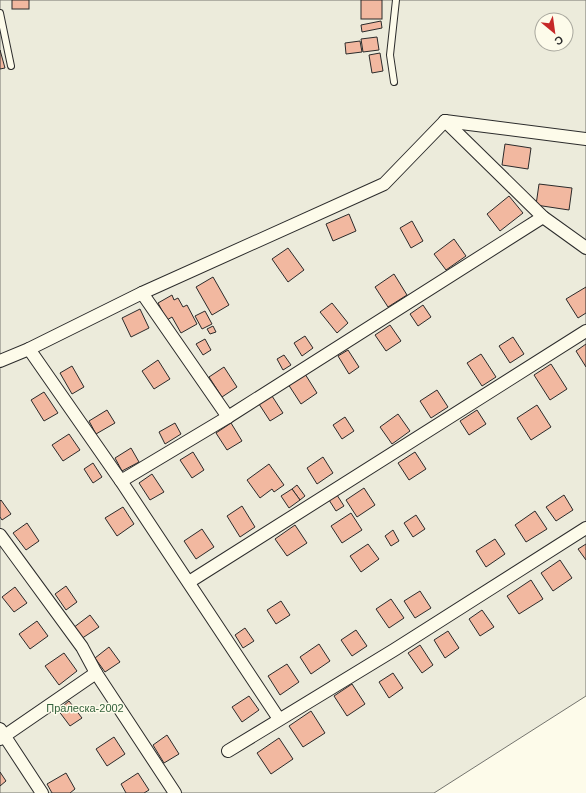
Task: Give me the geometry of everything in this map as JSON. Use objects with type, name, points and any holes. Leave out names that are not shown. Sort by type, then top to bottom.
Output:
[{"type":"street","points":[[445,121],[586,139]]},
{"type":"street","points":[[445,121],[543,218],[586,248]]},
{"type":"street","points":[[0,361],[29,349],[142,294],[384,184],[445,121]]},
{"type":"street","points":[[121,481],[228,417],[543,218]]},
{"type":"street","points":[[142,294],[228,417]]},
{"type":"street","points":[[189,582],[586,331]]},
{"type":"street","points":[[29,349],[121,481],[279,720]]},
{"type":"street","points":[[228,751],[394,650],[586,528]]},
{"type":"street","points":[[0,536],[82,647],[96,673],[175,793]]},
{"type":"street","points":[[42,793],[1,735],[96,673]]},
{"type":"lane","points":[[394,82],[390,55],[396,0]]},
{"type":"lane","points":[[0,13],[11,66]]},
{"type":"green space","name":"Пралеска-2002","points":[[0,0],[586,0],[586,696],[434,793],[0,793]]},
{"type":"building","points":[[12,0],[29,0],[29,9],[12,9]]},
{"type":"building","points":[[361,0],[382,0],[382,19],[361,19]]},
{"type":"building","points":[[381,21],[382,28],[362,32],[361,25]]},
{"type":"building","points":[[377,37],[379,50],[363,52],[361,39]]},
{"type":"building","points":[[360,41],[362,52],[346,54],[345,43]]},
{"type":"building","points":[[0,50],[5,68],[0,69]]},
{"type":"building","points":[[380,53],[383,71],[372,73],[369,55]]},
{"type":"building","points":[[505,144],[531,148],[528,169],[502,165]]},
{"type":"building","points":[[539,184],[572,188],[569,210],[536,205]]},
{"type":"building","points":[[509,196],[523,213],[500,231],[487,214]]},
{"type":"building","points":[[349,214],[356,231],[333,241],[326,224]]},
{"type":"building","points":[[412,221],[423,241],[411,248],[400,228]]},
{"type":"building","points":[[454,239],[466,256],[446,270],[434,254]]},
{"type":"building","points":[[288,248],[304,270],[288,282],[272,259]]},
{"type":"building","points":[[394,274],[407,295],[388,307],[375,287]]},
{"type":"building","points":[[213,277],[229,305],[212,315],[196,287]]},
{"type":"building","points":[[586,287],[586,313],[578,318],[566,299]]},
{"type":"building","points":[[172,295],[174,300],[178,298],[183,307],[187,305],[197,324],[181,333],[172,317],[167,320],[158,303]]},
{"type":"building","points":[[332,303],[348,323],[337,333],[320,312]]},
{"type":"building","points":[[423,305],[431,317],[418,326],[410,314]]},
{"type":"building","points":[[140,309],[149,328],[131,337],[122,318]]},
{"type":"building","points":[[205,311],[212,324],[202,329],[195,316]]},
{"type":"building","points":[[390,325],[401,341],[386,351],[375,335]]},
{"type":"building","points":[[213,326],[216,332],[210,334],[207,329]]},
{"type":"building","points":[[305,336],[313,348],[302,356],[294,343]]},
{"type":"building","points":[[513,337],[524,354],[510,363],[499,346]]},
{"type":"building","points":[[205,339],[211,350],[203,355],[196,344]]},
{"type":"building","points":[[586,344],[586,367],[576,351]]},
{"type":"building","points":[[348,350],[359,367],[349,374],[338,356]]},
{"type":"building","points":[[481,354],[496,377],[482,386],[467,363]]},
{"type":"building","points":[[284,355],[291,365],[283,370],[277,359]]},
{"type":"building","points":[[158,360],[170,379],[154,389],[142,371]]},
{"type":"building","points":[[551,364],[567,389],[550,400],[534,375]]},
{"type":"building","points":[[72,366],[84,387],[72,394],[60,373]]},
{"type":"building","points":[[224,367],[237,387],[222,397],[209,377]]},
{"type":"building","points":[[305,374],[317,393],[301,404],[288,384]]},
{"type":"building","points":[[437,390],[448,407],[431,418],[420,401]]},
{"type":"building","points":[[44,392],[58,413],[44,421],[31,400]]},
{"type":"building","points":[[272,396],[283,413],[270,421],[259,404]]},
{"type":"building","points":[[537,405],[551,427],[531,440],[517,418]]},
{"type":"building","points":[[107,410],[115,423],[96,434],[89,421]]},
{"type":"building","points":[[477,410],[486,424],[469,435],[460,421]]},
{"type":"building","points":[[398,414],[410,431],[392,444],[380,427]]},
{"type":"building","points":[[345,417],[354,431],[342,439],[333,425]]},
{"type":"building","points":[[175,423],[181,434],[165,444],[159,432]]},
{"type":"building","points":[[231,423],[242,441],[227,450],[216,433]]},
{"type":"building","points":[[69,434],[80,450],[63,461],[52,445]]},
{"type":"building","points":[[131,448],[139,462],[122,471],[115,458]]},
{"type":"building","points":[[193,452],[204,470],[192,478],[180,460]]},
{"type":"building","points":[[415,452],[426,469],[409,480],[398,463]]},
{"type":"building","points":[[323,457],[333,473],[317,484],[307,468]]},
{"type":"building","points":[[93,463],[102,477],[93,483],[84,469]]},
{"type":"building","points":[[269,464],[284,485],[274,492],[272,489],[260,498],[247,480]]},
{"type":"building","points":[[152,474],[164,492],[150,500],[139,483]]},
{"type":"building","points":[[297,485],[305,496],[300,500],[292,489]]},
{"type":"building","points":[[364,488],[375,505],[357,517],[346,500]]},
{"type":"building","points":[[292,489],[300,500],[289,508],[281,496]]},
{"type":"building","points":[[337,495],[344,506],[336,511],[329,500]]},
{"type":"building","points":[[564,495],[573,510],[556,521],[546,507]]},
{"type":"building","points":[[1,500],[11,514],[2,520],[0,517]]},
{"type":"building","points":[[242,506],[255,527],[240,537],[227,516]]},
{"type":"building","points":[[123,507],[134,524],[117,536],[105,518]]},
{"type":"building","points":[[535,511],[547,529],[526,542],[515,525]]},
{"type":"building","points":[[351,513],[362,530],[342,543],[331,526]]},
{"type":"building","points":[[416,515],[425,529],[413,537],[404,523]]},
{"type":"building","points":[[27,523],[39,541],[26,550],[13,533]]},
{"type":"building","points":[[295,525],[307,543],[287,556],[275,539]]},
{"type":"building","points":[[202,529],[214,547],[196,559],[184,541]]},
{"type":"building","points":[[393,530],[399,541],[391,546],[385,536]]},
{"type":"building","points":[[495,539],[505,554],[486,567],[476,551]]},
{"type":"building","points":[[368,544],[379,559],[361,572],[350,556]]},
{"type":"building","points":[[586,544],[586,560],[578,549]]},
{"type":"building","points":[[560,560],[572,578],[553,591],[541,573]]},
{"type":"building","points":[[531,580],[543,599],[519,614],[507,596]]},
{"type":"building","points":[[66,586],[77,602],[66,610],[55,594]]},
{"type":"building","points":[[15,587],[27,603],[14,612],[2,597]]},
{"type":"building","points":[[420,591],[431,608],[415,618],[404,601]]},
{"type":"building","points":[[391,599],[404,618],[389,628],[376,609]]},
{"type":"building","points":[[281,601],[290,615],[276,624],[267,610]]},
{"type":"building","points":[[482,610],[494,627],[480,636],[469,619]]},
{"type":"building","points":[[90,615],[99,627],[81,639],[73,628]]},
{"type":"building","points":[[37,621],[48,636],[30,649],[19,634]]},
{"type":"building","points":[[245,628],[254,641],[243,648],[235,635]]},
{"type":"building","points":[[356,630],[367,646],[352,656],[341,640]]},
{"type":"building","points":[[448,631],[459,648],[445,658],[434,640]]},
{"type":"building","points":[[319,644],[330,661],[311,674],[300,657]]},
{"type":"building","points":[[420,645],[433,665],[422,673],[408,653]]},
{"type":"building","points":[[109,647],[120,662],[105,672],[95,658]]},
{"type":"building","points":[[64,653],[77,671],[59,685],[45,666]]},
{"type":"building","points":[[287,664],[299,682],[280,695],[268,676]]},
{"type":"building","points":[[393,673],[403,688],[389,698],[379,682]]},
{"type":"building","points":[[352,684],[365,704],[347,716],[334,696]]},
{"type":"building","points":[[249,696],[259,710],[242,722],[232,707]]},
{"type":"building","points":[[69,701],[82,718],[70,726],[58,710]]},
{"type":"building","points":[[311,711],[325,733],[303,747],[289,726]]},
{"type":"building","points":[[167,735],[179,754],[164,763],[153,745]]},
{"type":"building","points":[[114,737],[125,754],[107,766],[96,749]]},
{"type":"building","points":[[279,738],[293,759],[271,774],[257,753]]},
{"type":"building","points":[[0,772],[6,781],[0,786]]},
{"type":"building","points":[[66,773],[75,789],[70,793],[52,793],[47,784]]},
{"type":"building","points":[[138,773],[149,790],[144,793],[126,793],[121,784]]}]
